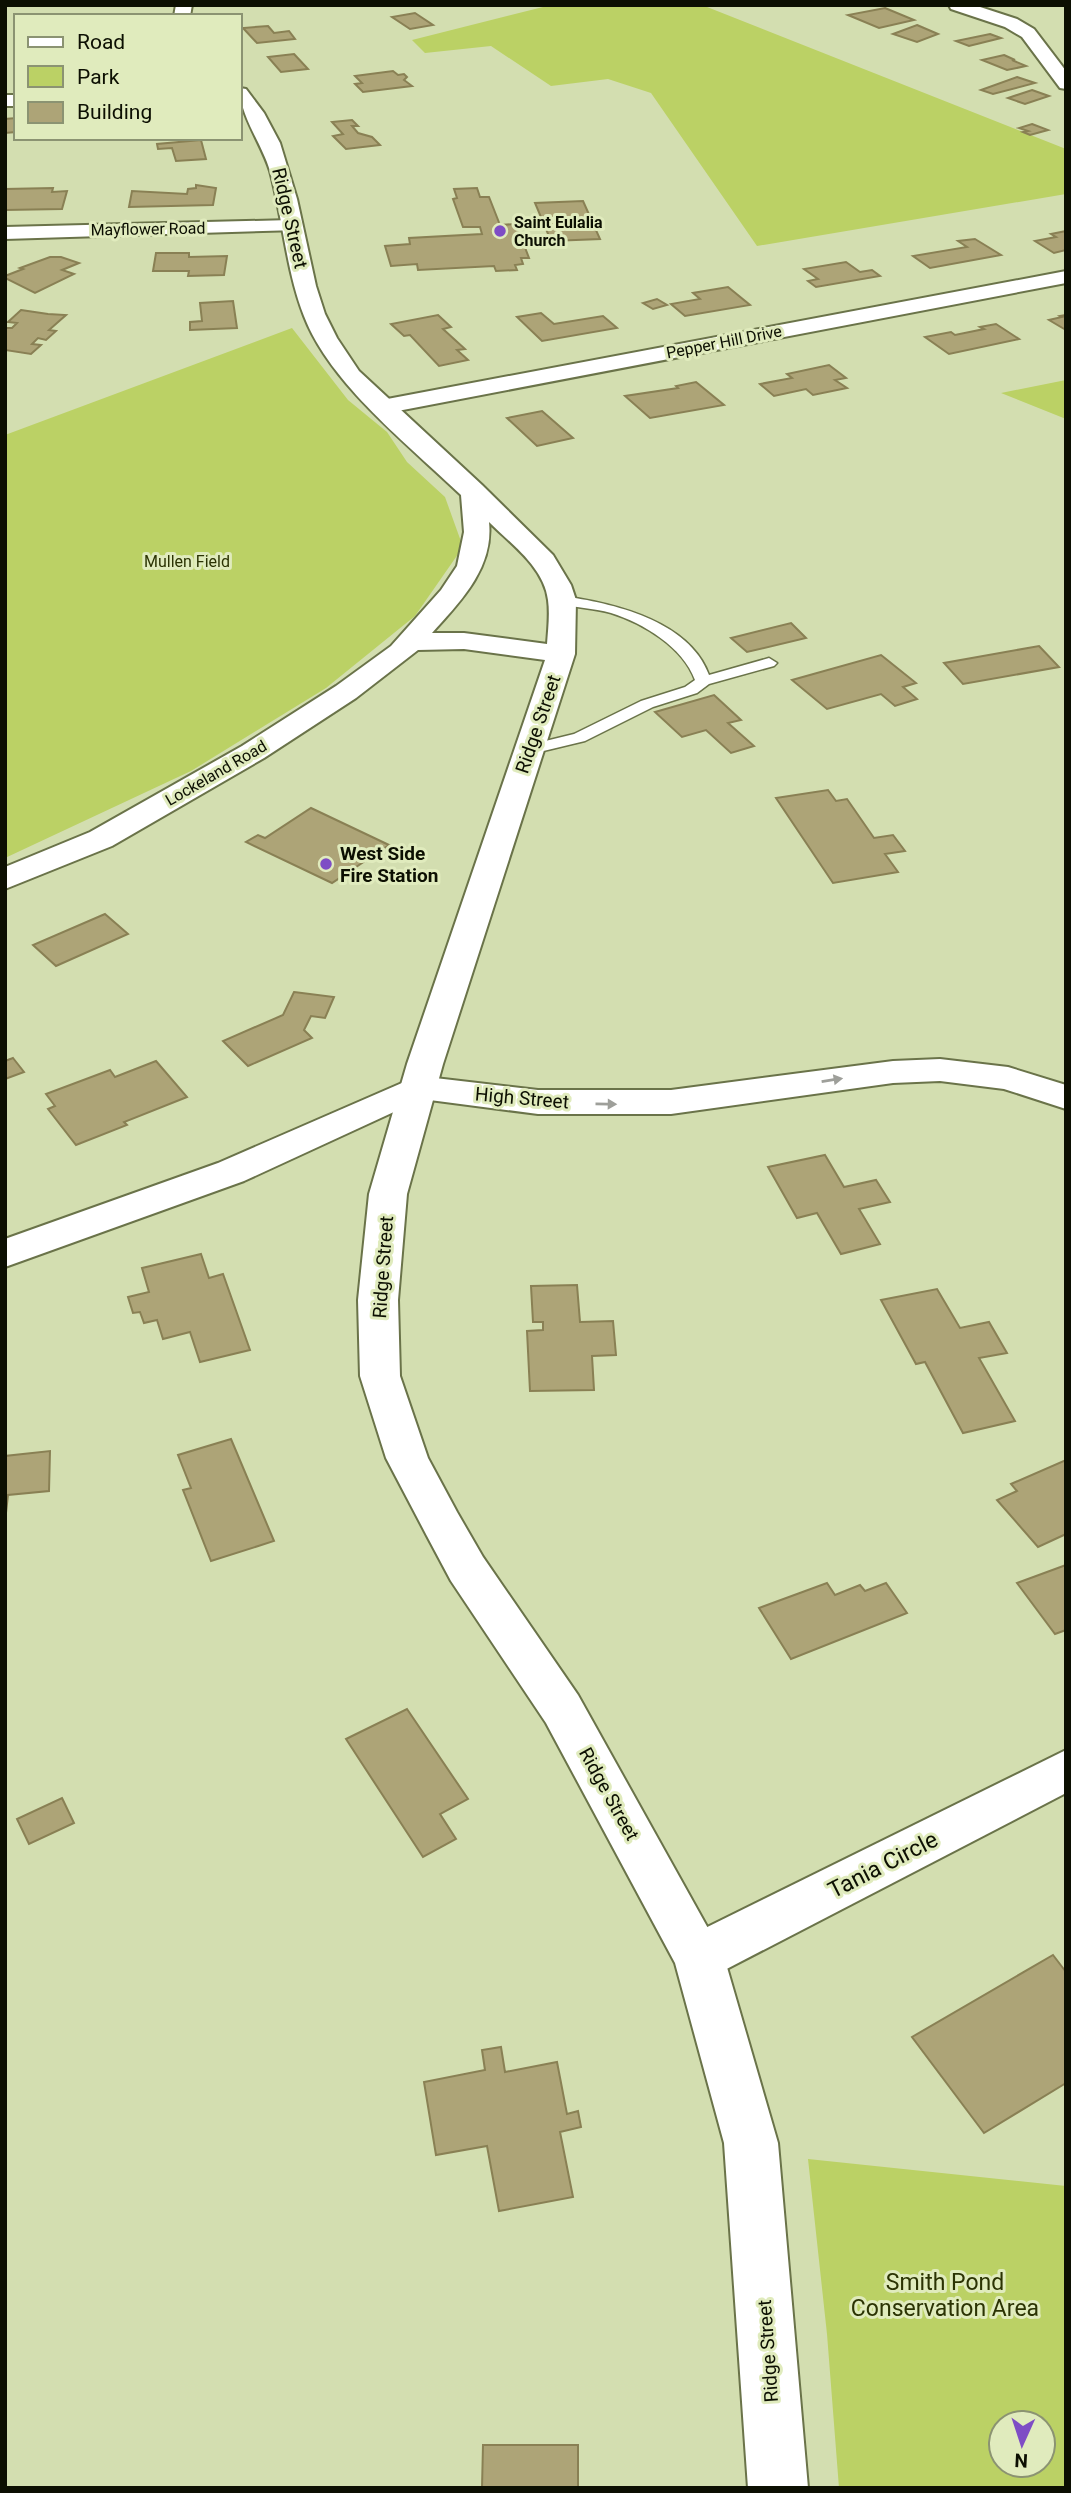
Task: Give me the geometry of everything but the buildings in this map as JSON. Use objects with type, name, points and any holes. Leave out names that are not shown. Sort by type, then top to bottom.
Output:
[{"type":"street","points":[[957,5],[1011,23],[1028,33],[1066,84]]},
{"type":"street","name":"Ridge Street","points":[[242,96],[264,128],[281,169],[291,226],[315,316],[350,374],[544,561],[558,585],[562,600],[561,654],[418,1087],[388,1194],[378,1300],[380,1377],[407,1458],[448,1535],[467,1569],[562,1709],[699,1957],[751,2143],[778,2488]]},
{"type":"street","name":"Mayflower Road","points":[[5,233],[291,226]]},
{"type":"street","name":"Pepper Hill Drive","points":[[382,407],[1066,277]]},
{"type":"street","name":"Lockeland Road","points":[[5,879],[101,839],[253,752],[346,692],[412,642],[451,595],[470,566],[477,532],[473,490]]},
{"type":"street","points":[[412,642],[490,643],[561,654]]},
{"type":"street","name":"High Street","points":[[418,1087],[538,1102],[671,1102],[893,1072],[940,1070],[1008,1078],[1066,1097]]},
{"type":"street","points":[[5,1254],[231,1172],[418,1087]]},
{"type":"street","name":"Tania Circle","points":[[699,1957],[1066,1770]]},
{"type":"lane","points":[[562,600],[615,610],[634,617],[689,653],[701,670],[703,681]]},
{"type":"lane","points":[[531,749],[587,735],[647,704],[691,690],[703,681],[769,663]]},
{"type":"green space","points":[[551,5],[702,5],[1066,149],[1066,194],[757,246],[651,93],[608,79],[551,86],[491,46],[425,53],[412,40]]},
{"type":"green space","name":"Mullen Field","points":[[292,328],[348,400],[387,432],[407,462],[445,497],[463,547],[415,616],[326,688],[191,771],[5,858],[5,435]]},
{"type":"green space","points":[[1066,380],[1066,419],[1001,393]]},
{"type":"green space","name":"Smith Pond Conservation Area","points":[[808,2159],[1066,2186],[1066,2488],[839,2488],[827,2334]]},
{"type":"place","name":"Saint Eulalia Church","points":[[500,231]]},
{"type":"place","name":"West Side Fire Station","points":[[326,864]]}]
